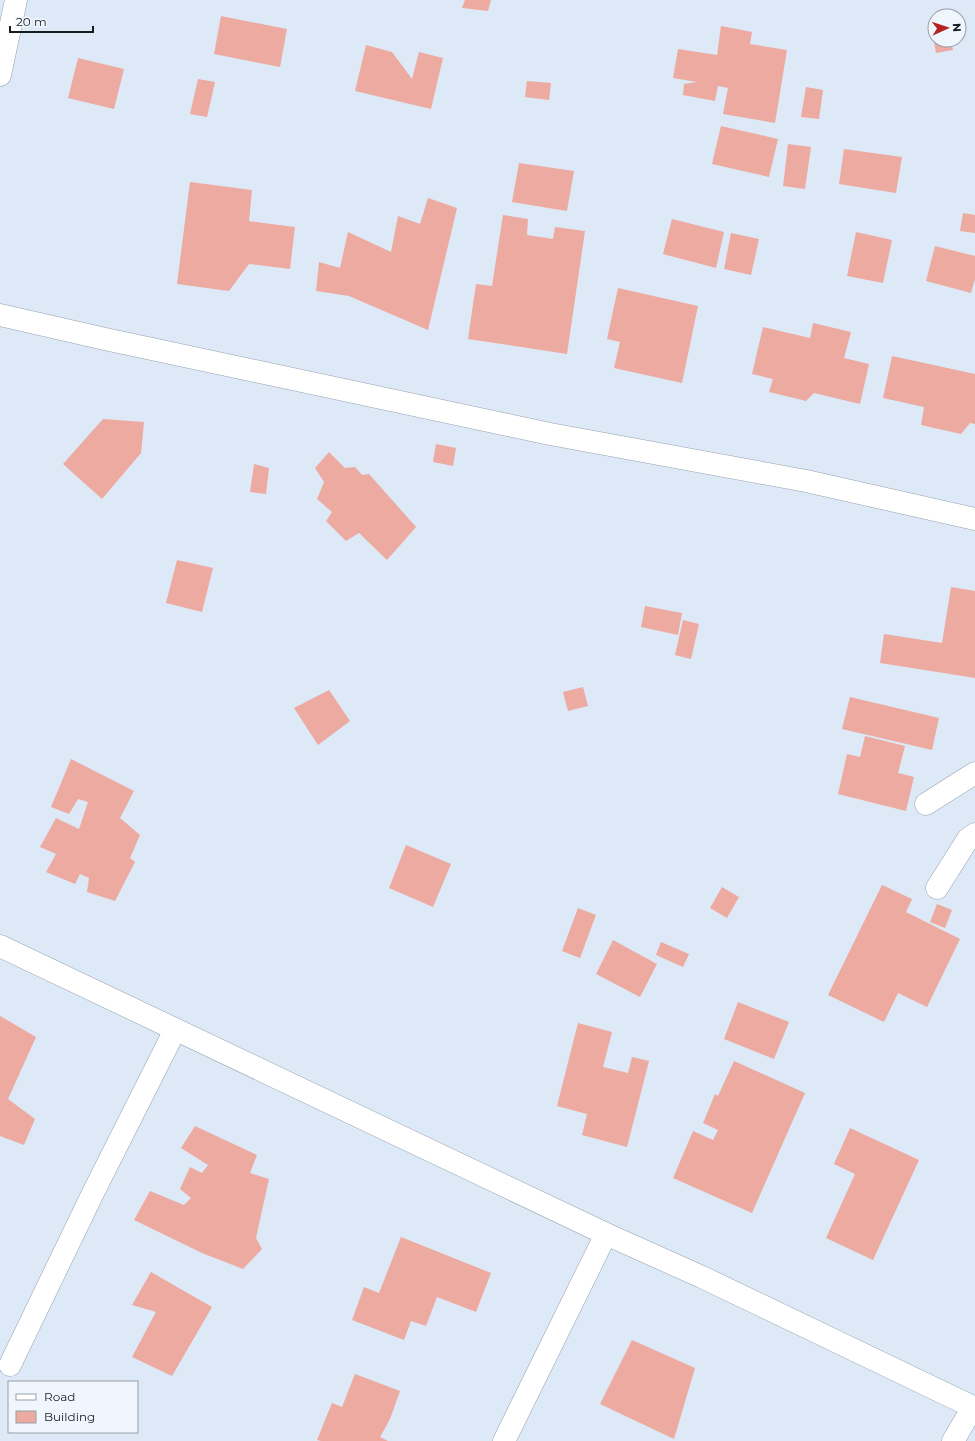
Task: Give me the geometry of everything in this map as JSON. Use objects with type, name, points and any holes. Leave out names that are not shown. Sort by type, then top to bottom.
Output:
[{"type":"street","points":[[0,75],[16,0]]},
{"type":"street","points":[[0,315],[105,339],[550,434],[806,481],[975,519]]},
{"type":"street","points":[[926,804],[975,773]]},
{"type":"street","points":[[937,888],[968,840],[975,834]]},
{"type":"street","points":[[0,946],[606,1234],[702,1277],[974,1408],[954,1441]]},
{"type":"street","points":[[10,1365],[92,1195],[175,1030]]},
{"type":"street","points":[[504,1441],[606,1234]]},
{"type":"building","points":[[465,0],[491,0],[488,11],[462,8]]},
{"type":"building","points":[[221,16],[287,29],[280,67],[214,54]]},
{"type":"building","points":[[721,26],[752,32],[750,44],[787,50],[775,123],[723,114],[728,88],[718,86],[715,101],[683,95],[684,84],[697,82],[673,78],[678,49],[717,55]]},
{"type":"building","points":[[366,45],[392,52],[412,79],[419,52],[443,58],[431,109],[355,91]]},
{"type":"building","points":[[935,48],[953,48],[953,50],[936,53]]},
{"type":"building","points":[[78,58],[124,69],[114,109],[68,98]]},
{"type":"building","points":[[198,79],[215,82],[207,117],[190,114]]},
{"type":"building","points":[[527,81],[551,83],[549,100],[525,97]]},
{"type":"building","points":[[806,87],[823,90],[819,119],[801,117]]},
{"type":"building","points":[[721,126],[778,139],[769,177],[712,164]]},
{"type":"building","points":[[788,144],[811,147],[805,189],[783,186]]},
{"type":"building","points":[[844,149],[902,157],[896,193],[839,184]]},
{"type":"building","points":[[519,163],[574,171],[567,211],[512,202]]},
{"type":"building","points":[[190,182],[252,190],[249,221],[295,227],[290,269],[249,264],[229,291],[177,284]]},
{"type":"building","points":[[428,198],[457,208],[428,330],[349,296],[316,291],[319,262],[340,268],[348,232],[391,252],[398,216],[420,224]]},
{"type":"building","points":[[963,213],[975,215],[975,233],[960,231]]},
{"type":"building","points":[[503,215],[528,219],[527,235],[553,239],[555,227],[585,231],[567,354],[468,339],[476,284],[492,286]]},
{"type":"building","points":[[672,219],[724,232],[716,268],[663,254]]},
{"type":"building","points":[[856,232],[892,240],[883,283],[847,276]]},
{"type":"building","points":[[731,233],[759,239],[751,275],[724,269]]},
{"type":"building","points":[[935,246],[975,256],[975,279],[971,293],[926,281]]},
{"type":"building","points":[[618,288],[698,306],[682,383],[614,368],[620,342],[607,339]]},
{"type":"building","points":[[813,323],[851,332],[844,358],[869,364],[860,404],[814,393],[806,401],[769,392],[773,379],[752,374],[763,327],[810,338]]},
{"type":"building","points":[[892,356],[975,374],[975,424],[970,423],[961,434],[921,425],[924,407],[883,398]]},
{"type":"building","points":[[103,419],[144,422],[141,453],[102,499],[63,464]]},
{"type":"building","points":[[436,444],[456,448],[453,466],[433,462]]},
{"type":"building","points":[[329,452],[345,468],[355,467],[362,475],[369,474],[416,527],[387,560],[359,533],[346,541],[326,521],[332,512],[317,499],[324,482],[315,468]]},
{"type":"building","points":[[254,464],[269,468],[266,494],[250,492]]},
{"type":"building","points":[[177,560],[213,568],[202,612],[166,603]]},
{"type":"building","points":[[951,587],[975,591],[975,678],[880,663],[884,634],[942,643]]},
{"type":"building","points":[[645,606],[682,613],[678,635],[641,627]]},
{"type":"building","points":[[683,620],[699,624],[691,659],[675,655]]},
{"type":"building","points":[[583,687],[588,706],[568,711],[563,692]]},
{"type":"building","points":[[329,690],[350,721],[318,745],[294,708]]},
{"type":"building","points":[[850,697],[939,718],[932,750],[842,729]]},
{"type":"building","points":[[865,736],[905,746],[898,773],[914,777],[906,811],[838,794],[847,754],[860,757]]},
{"type":"building","points":[[71,759],[134,791],[120,818],[140,835],[130,858],[135,862],[115,901],[87,892],[89,878],[80,874],[75,884],[46,872],[56,854],[40,847],[56,818],[79,829],[88,802],[78,799],[69,814],[51,807]]},
{"type":"building","points":[[406,845],[451,864],[433,907],[389,888]]},
{"type":"building","points":[[882,885],[912,899],[906,912],[960,939],[927,1007],[898,993],[884,1022],[828,995]]},
{"type":"building","points":[[722,887],[739,897],[727,918],[710,908]]},
{"type":"building","points":[[937,904],[952,910],[945,928],[930,922]]},
{"type":"building","points":[[578,908],[596,915],[580,958],[562,951]]},
{"type":"building","points":[[613,940],[657,964],[640,997],[596,974]]},
{"type":"building","points":[[661,942],[689,954],[683,967],[656,955]]},
{"type":"building","points":[[738,1002],[789,1022],[774,1059],[724,1039]]},
{"type":"building","points":[[0,1016],[36,1037],[8,1099],[35,1119],[24,1145],[0,1136]]},
{"type":"building","points":[[578,1023],[612,1032],[603,1067],[628,1073],[632,1057],[649,1061],[627,1147],[582,1135],[587,1114],[557,1106]]},
{"type":"building","points":[[734,1061],[805,1093],[752,1213],[673,1178],[693,1131],[713,1140],[718,1130],[703,1123],[715,1094],[718,1096]]},
{"type":"building","points":[[195,1126],[257,1155],[250,1173],[269,1179],[256,1238],[262,1249],[243,1269],[202,1253],[134,1220],[150,1191],[184,1205],[191,1198],[180,1189],[190,1167],[202,1173],[208,1165],[181,1148]]},
{"type":"building","points":[[850,1128],[919,1160],[873,1260],[826,1238],[855,1174],[834,1164]]},
{"type":"building","points":[[401,1237],[491,1273],[476,1312],[437,1297],[426,1326],[411,1321],[404,1340],[352,1320],[364,1287],[379,1293]]},
{"type":"building","points":[[151,1272],[212,1307],[172,1376],[132,1357],[156,1312],[132,1305]]},
{"type":"building","points":[[632,1340],[695,1368],[674,1439],[600,1404]]},
{"type":"building","points":[[355,1374],[400,1391],[390,1419],[380,1437],[388,1441],[317,1440],[332,1403],[342,1407]]}]
